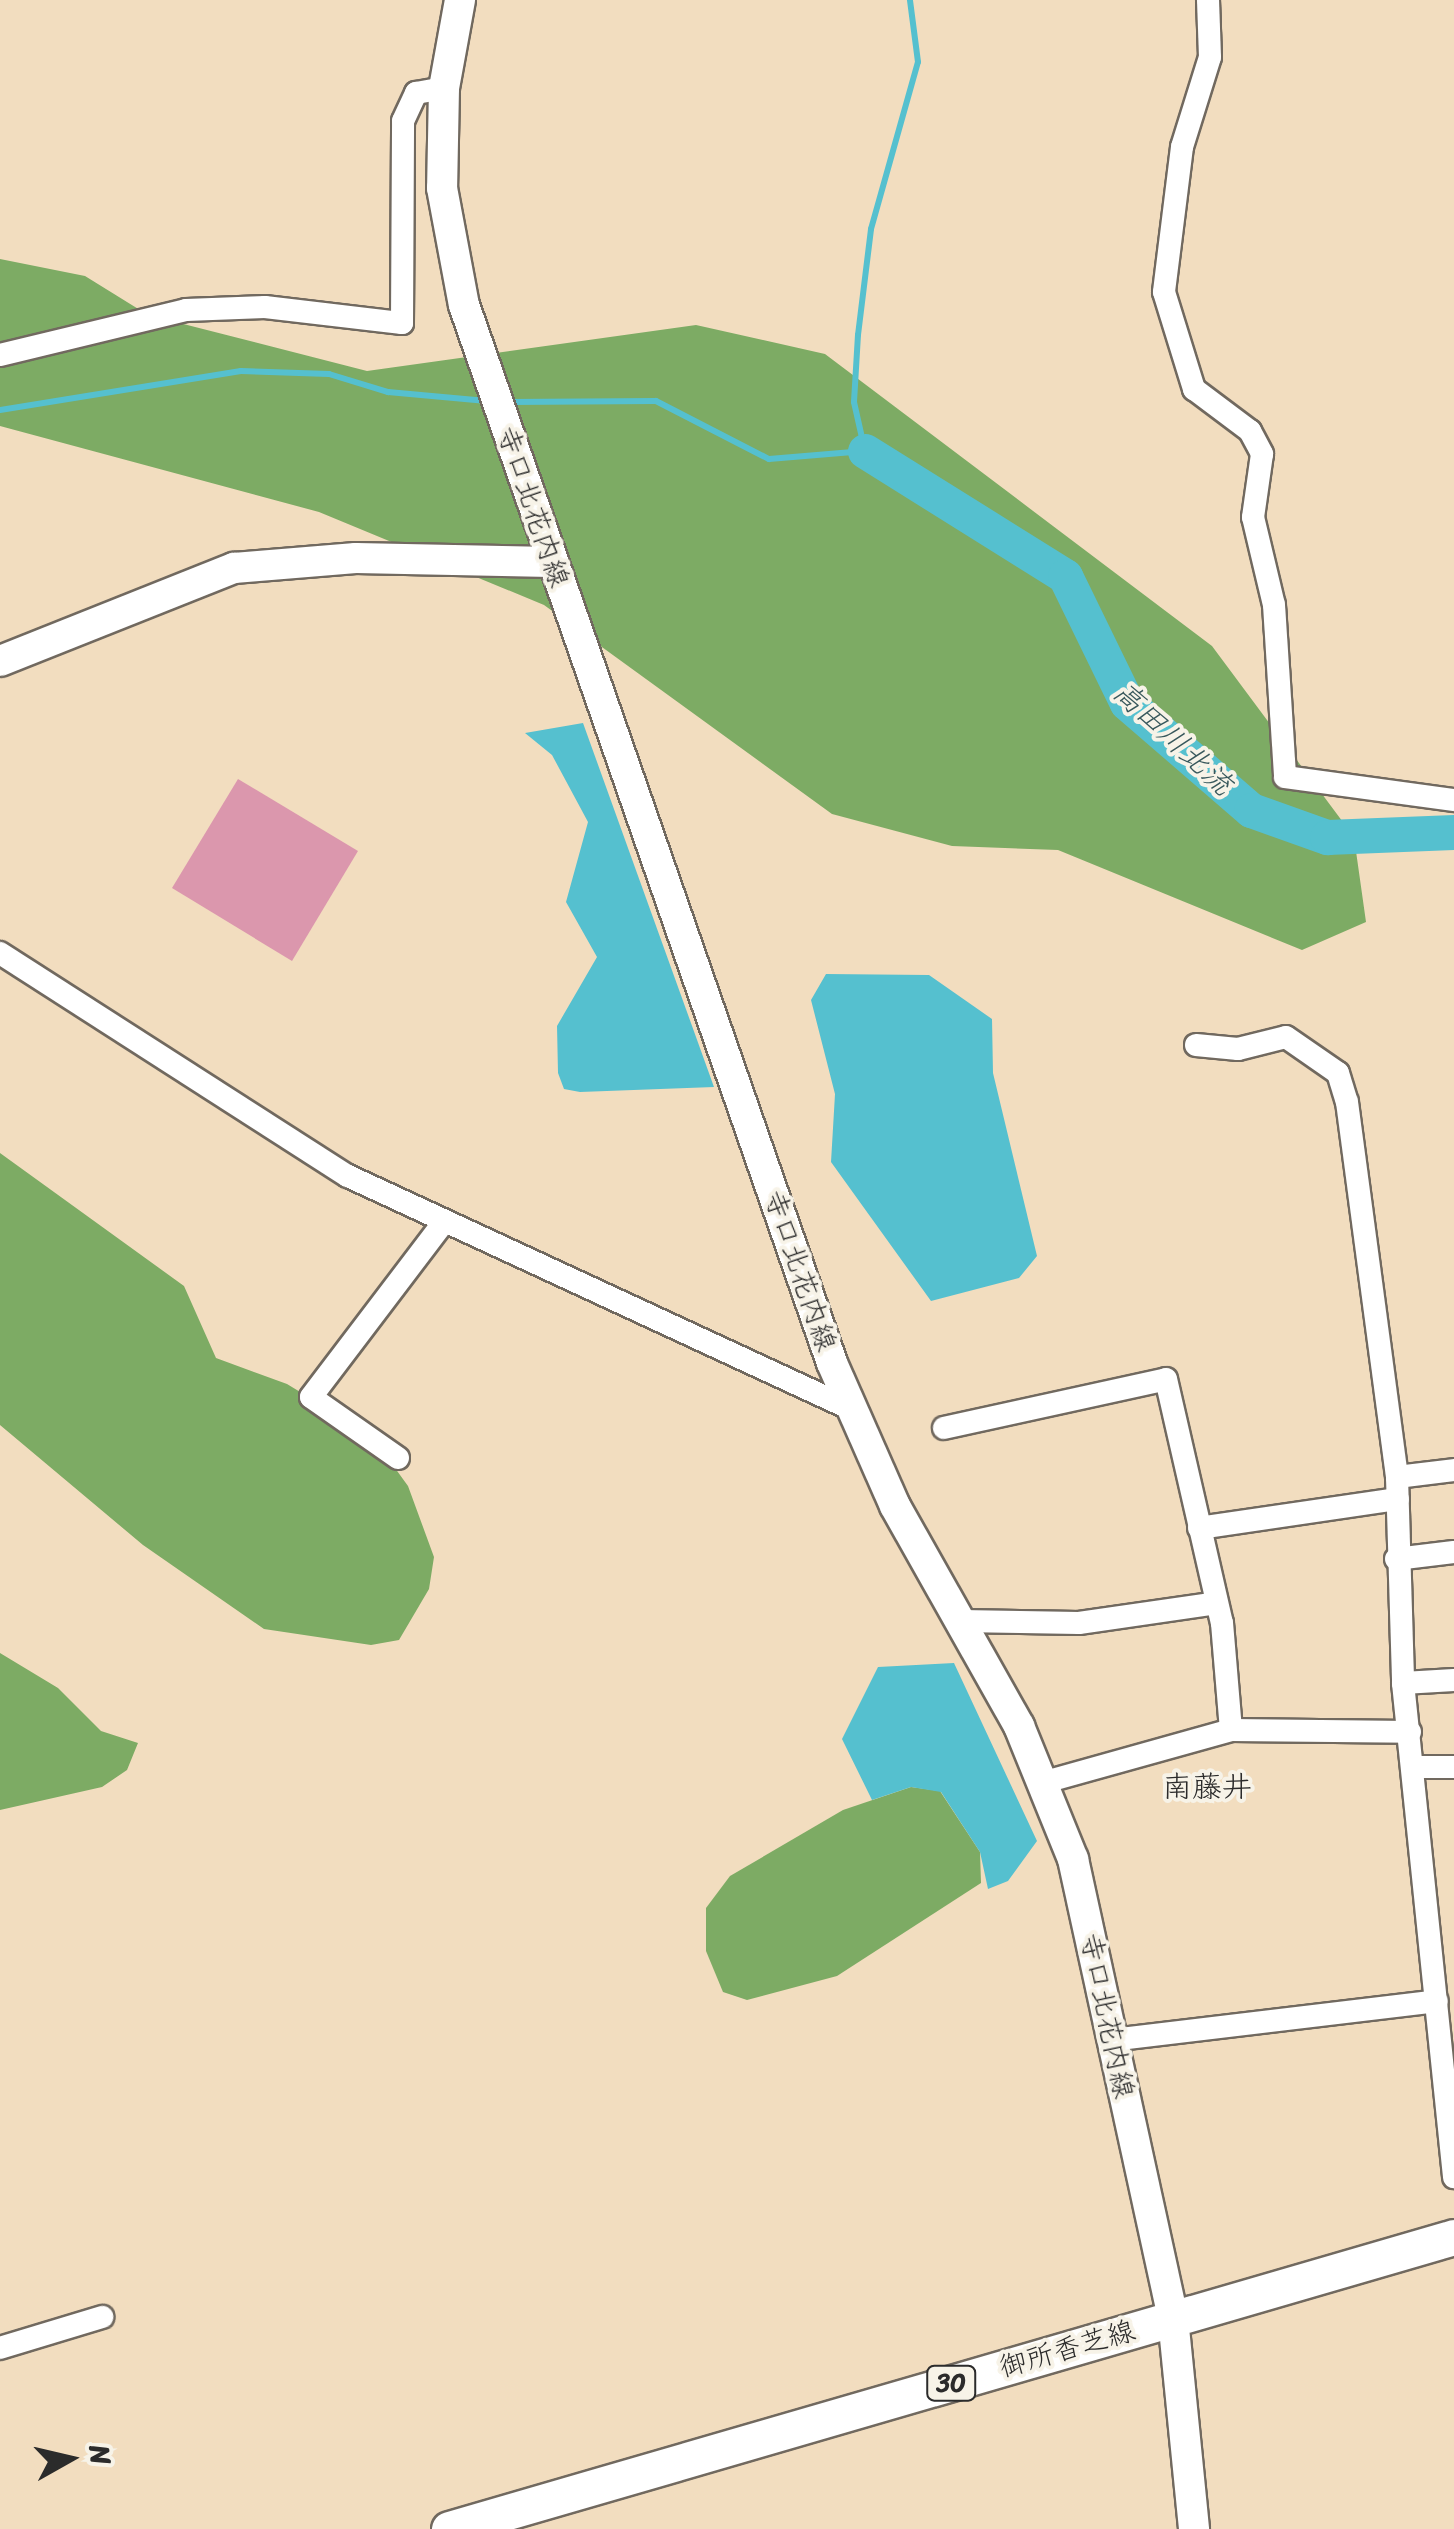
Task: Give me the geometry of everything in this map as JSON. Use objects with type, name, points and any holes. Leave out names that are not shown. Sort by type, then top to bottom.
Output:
[{"type":"main road","name":"寺口北花内線","points":[[460,0],[444,88],[450,248],[524,483],[850,1409],[1046,1782],[1073,1859],[1173,2318],[1194,2529]]},
{"type":"main road","points":[[0,661],[234,568],[339,558],[552,562]]},
{"type":"main road","name":"御所香芝線","points":[[449,2529],[1454,2237]]},
{"type":"street","points":[[1208,0],[1210,57],[1182,147],[1164,292],[1194,389],[1250,431],[1262,454],[1253,517],[1276,624],[1285,777],[1454,800]]},
{"type":"street","points":[[0,355],[186,310],[265,307],[402,324],[404,121],[416,93],[444,88]]},
{"type":"street","points":[[0,952],[348,1176],[442,1223],[850,1409]]},
{"type":"street","points":[[1196,1045],[1238,1049],[1286,1037],[1338,1073],[1397,1488],[1396,1559],[1403,1683],[1416,1768],[1454,2176]]},
{"type":"street","points":[[398,1458],[311,1397],[442,1223]]},
{"type":"street","points":[[944,1428],[1166,1379],[1216,1603],[1231,1730]]},
{"type":"street","points":[[1199,1528],[1397,1488],[1454,1470]]},
{"type":"street","points":[[1396,1559],[1454,1552]]},
{"type":"street","points":[[961,1622],[1079,1623],[1216,1603]]},
{"type":"street","points":[[1403,1683],[1454,1680]]},
{"type":"street","points":[[1046,1782],[1231,1730],[1410,1732]]},
{"type":"street","points":[[1416,1768],[1454,1767]]},
{"type":"street","points":[[1111,2040],[1437,2001]]},
{"type":"street","points":[[0,2348],[102,2318]]},
{"type":"green space","points":[[0,259],[85,276],[148,315],[367,371],[696,325],[825,354],[1212,646],[1354,837],[1366,922],[1302,950],[1058,850],[952,846],[832,814],[544,605],[319,512],[0,426]]},
{"type":"green space","points":[[0,1153],[184,1286],[216,1358],[287,1384],[371,1435],[408,1486],[434,1557],[429,1589],[399,1640],[371,1645],[264,1629],[143,1545],[0,1425]]},
{"type":"green space","points":[[0,1653],[58,1688],[101,1731],[138,1743],[127,1770],[102,1787],[0,1810]]},
{"type":"green space","points":[[911,1787],[940,1791],[980,1852],[981,1883],[837,1976],[747,2000],[723,1992],[706,1951],[706,1908],[730,1876],[843,1810]]},
{"type":"water","points":[[583,723],[714,1087],[580,1092],[564,1089],[558,1073],[557,1026],[597,957],[566,902],[588,822],[552,755],[525,733]]},
{"type":"water","points":[[826,974],[929,975],[992,1019],[993,1073],[1037,1256],[1019,1278],[931,1301],[831,1162],[835,1094],[811,1000]]},
{"type":"water","points":[[954,1663],[1037,1841],[1008,1881],[988,1889],[980,1852],[941,1792],[911,1787],[872,1800],[842,1739],[878,1667]]},
{"type":"building","points":[[238,779],[358,851],[292,961],[172,888]]},
{"type":"waterway","points":[[509,402],[656,401],[769,459],[865,451],[854,402],[858,335],[871,229],[918,62],[910,0]]},
{"type":"waterway","points":[[0,410],[241,371],[329,374],[388,392],[487,401]]},
{"type":"waterway","name":"高田川北流","points":[[865,451],[1065,576],[1127,703],[1251,810],[1327,837],[1454,832]]},
{"type":"district","name":"南藤井","points":[[1207,1787]]}]
